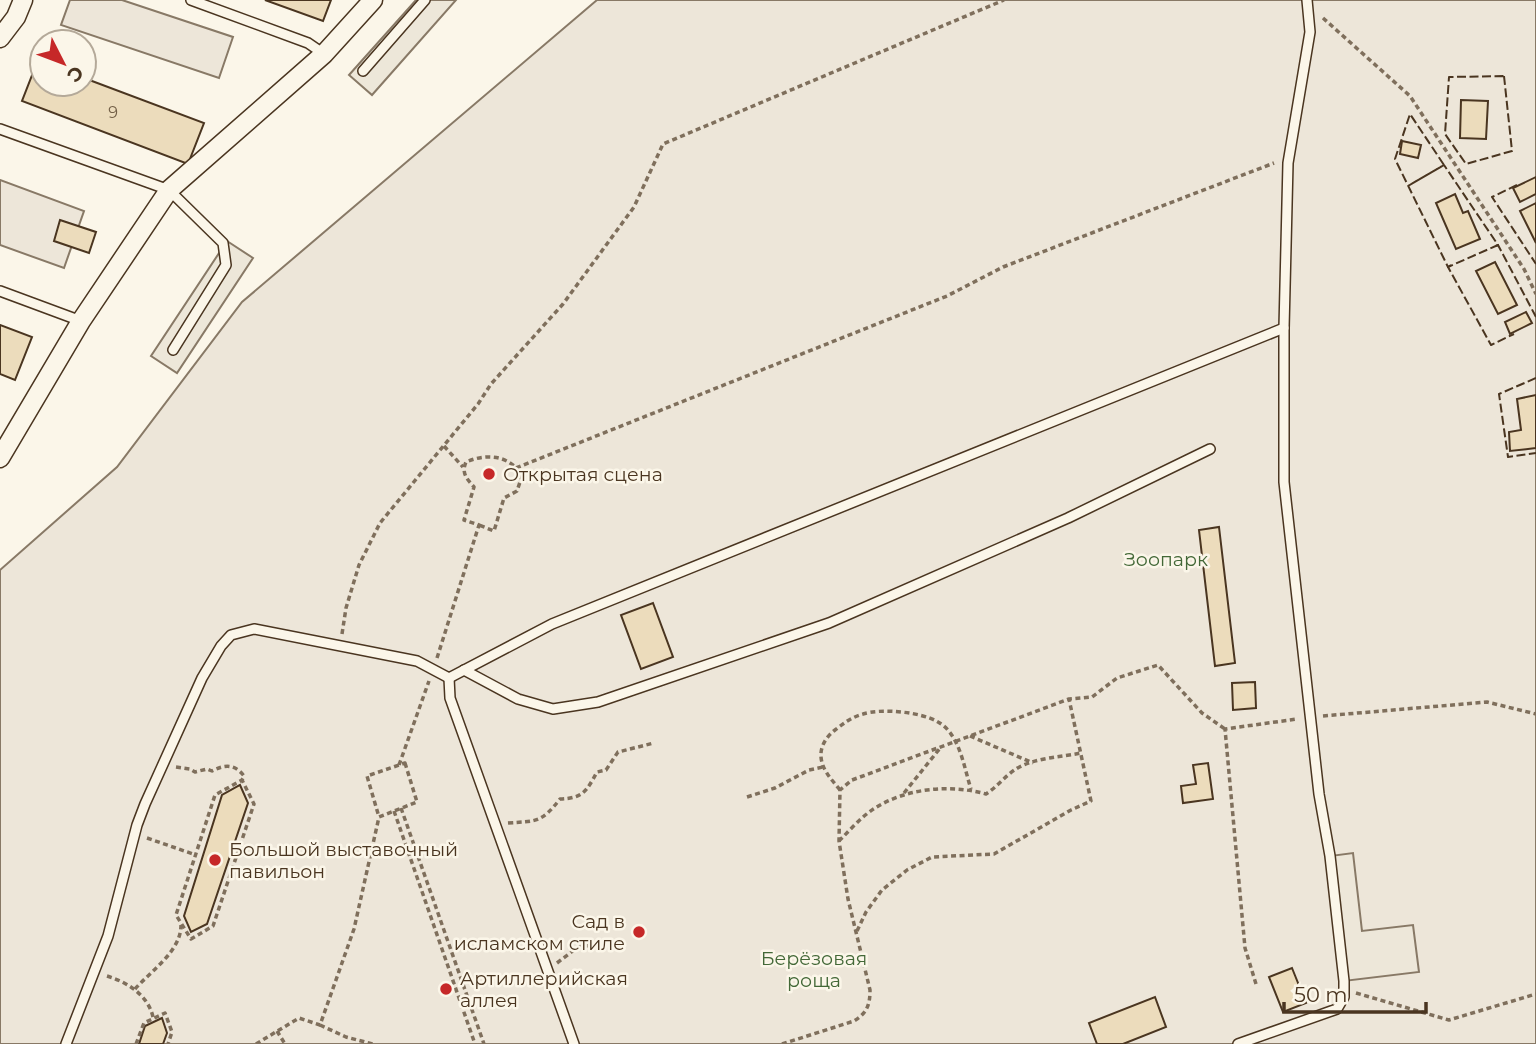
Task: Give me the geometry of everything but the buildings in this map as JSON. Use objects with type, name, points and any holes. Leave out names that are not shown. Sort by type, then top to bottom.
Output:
[{"type":"street","points":[[0,38],[16,17],[23,0]]},
{"type":"street","points":[[0,458],[82,321],[169,190],[324,54],[373,0]]},
{"type":"lane","points":[[191,0],[308,43],[324,54]]},
{"type":"lane","points":[[363,71],[425,0]]},
{"type":"lane","points":[[1238,1044],[1337,1009],[1344,997],[1330,856],[1318,781],[1284,482],[1284,328],[1289,158],[1310,32],[1308,3]]},
{"type":"lane","points":[[0,129],[169,190],[223,243],[226,265],[173,350]]},
{"type":"lane","points":[[0,291],[82,321]]},
{"type":"lane","points":[[449,678],[552,624],[1284,328]]},
{"type":"lane","points":[[464,670],[518,699],[553,709],[598,702],[829,623],[1068,518],[1210,449]]},
{"type":"lane","points":[[66,1044],[108,936],[145,804],[202,678],[221,646],[231,635],[254,629],[341,646],[417,661],[449,678]]},
{"type":"lane","points":[[449,678],[450,698],[573,1044]]},
{"type":"path","points":[[341,646],[346,608],[359,565],[380,523],[478,404],[491,384],[563,304],[634,207],[663,144],[1004,0]]},
{"type":"path","points":[[1308,3],[1410,96],[1524,269],[1536,294]]},
{"type":"path","points":[[516,468],[947,296],[1003,267],[1289,158]]},
{"type":"path","points":[[444,446],[463,467],[465,478],[474,487],[464,520],[494,531],[504,498],[517,491],[522,476],[512,463],[495,456],[478,457],[466,462],[463,467]]},
{"type":"path","points":[[399,765],[434,668],[479,525]]},
{"type":"path","points":[[840,790],[852,780],[1069,699],[1092,697],[1116,678],[1158,665],[1202,713],[1225,729]]},
{"type":"path","points":[[856,933],[866,912],[882,890],[907,870],[932,857],[993,854],[1091,801],[1069,699]]},
{"type":"path","points":[[782,1044],[854,1021],[863,1016],[870,1004],[870,990],[848,899],[839,841],[840,790],[820,755],[827,737],[848,720],[866,712],[916,715],[939,722],[956,741],[971,790]]},
{"type":"path","points":[[970,736],[1032,763]]},
{"type":"path","points":[[495,825],[538,820],[548,814],[560,799],[577,799],[588,789],[597,772],[606,770],[618,752],[654,743]]},
{"type":"path","points":[[902,794],[942,746]]},
{"type":"path","points":[[839,841],[873,809],[902,794],[938,789],[971,790],[986,794],[1016,769],[1081,753]]},
{"type":"path","points":[[164,762],[195,772],[207,769],[212,771],[219,767],[238,769],[244,776],[242,780],[254,804],[213,926],[191,939],[176,915],[215,795],[242,780]]},
{"type":"path","points":[[320,1025],[354,929],[379,817],[367,776],[405,763],[417,803],[379,817]]},
{"type":"path","points":[[747,797],[775,788],[809,770],[824,766]]},
{"type":"path","points":[[401,808],[484,1044]]},
{"type":"path","points":[[394,811],[475,1044]]},
{"type":"path","points":[[135,834],[196,855]]},
{"type":"path","points":[[135,989],[173,950],[181,936],[181,924]]},
{"type":"path","points":[[547,970],[578,947],[595,944]]},
{"type":"path","points":[[95,972],[119,979],[135,989],[147,1001],[153,1017]]},
{"type":"path","points":[[1344,988],[1449,1020],[1536,994]]},
{"type":"path","points":[[136,1044],[144,1023],[164,1013],[172,1032],[168,1044]]},
{"type":"path","points":[[256,1044],[299,1018],[346,1037],[373,1044]]},
{"type":"path","points":[[277,1031],[285,1044]]},
{"type":"green space","points":[[70,0],[122,0],[233,37],[219,78],[98,37],[98,28],[70,28],[61,25]]},
{"type":"green space","points":[[597,0],[1536,0],[1536,1044],[0,1044],[0,570],[117,467],[242,302]]},
{"type":"green space","points":[[0,180],[84,211],[64,268],[0,245]]},
{"type":"shaded area","points":[[416,0],[456,0],[372,95],[349,75]]},
{"type":"shaded area","points":[[227,241],[253,258],[177,373],[151,356]]},
{"type":"shaded area","points":[[1353,853],[1362,931],[1413,925],[1419,972],[1344,981],[1330,856]]},
{"type":"fence","points":[[1504,76],[1512,151],[1466,164],[1445,134],[1449,77],[1504,76]]},
{"type":"fence","points":[[1408,186],[1444,165],[1410,114],[1395,159],[1448,267],[1498,245],[1444,165],[1408,186]]},
{"type":"fence","points":[[1517,185],[1492,197],[1536,264]]},
{"type":"fence","points":[[1496,246],[1498,245],[1536,317]]},
{"type":"fence","points":[[1451,265],[1448,267],[1491,345],[1514,334]]},
{"type":"fence","points":[[1536,378],[1499,394],[1508,457],[1536,453]]},
{"type":"place","name":"Открытая сцена","points":[[489,474]]},
{"type":"place","name":"Большой выставочный павильон","points":[[215,860]]},
{"type":"place","name":"Сад в исламском стиле","points":[[639,932]]},
{"type":"place","name":"Артиллерийская аллея","points":[[446,989]]},
{"type":"park label","name":"Зоопарк","points":[[1166,559]]},
{"type":"park label","name":"Берёзовая роща","points":[[814,969]]}]
